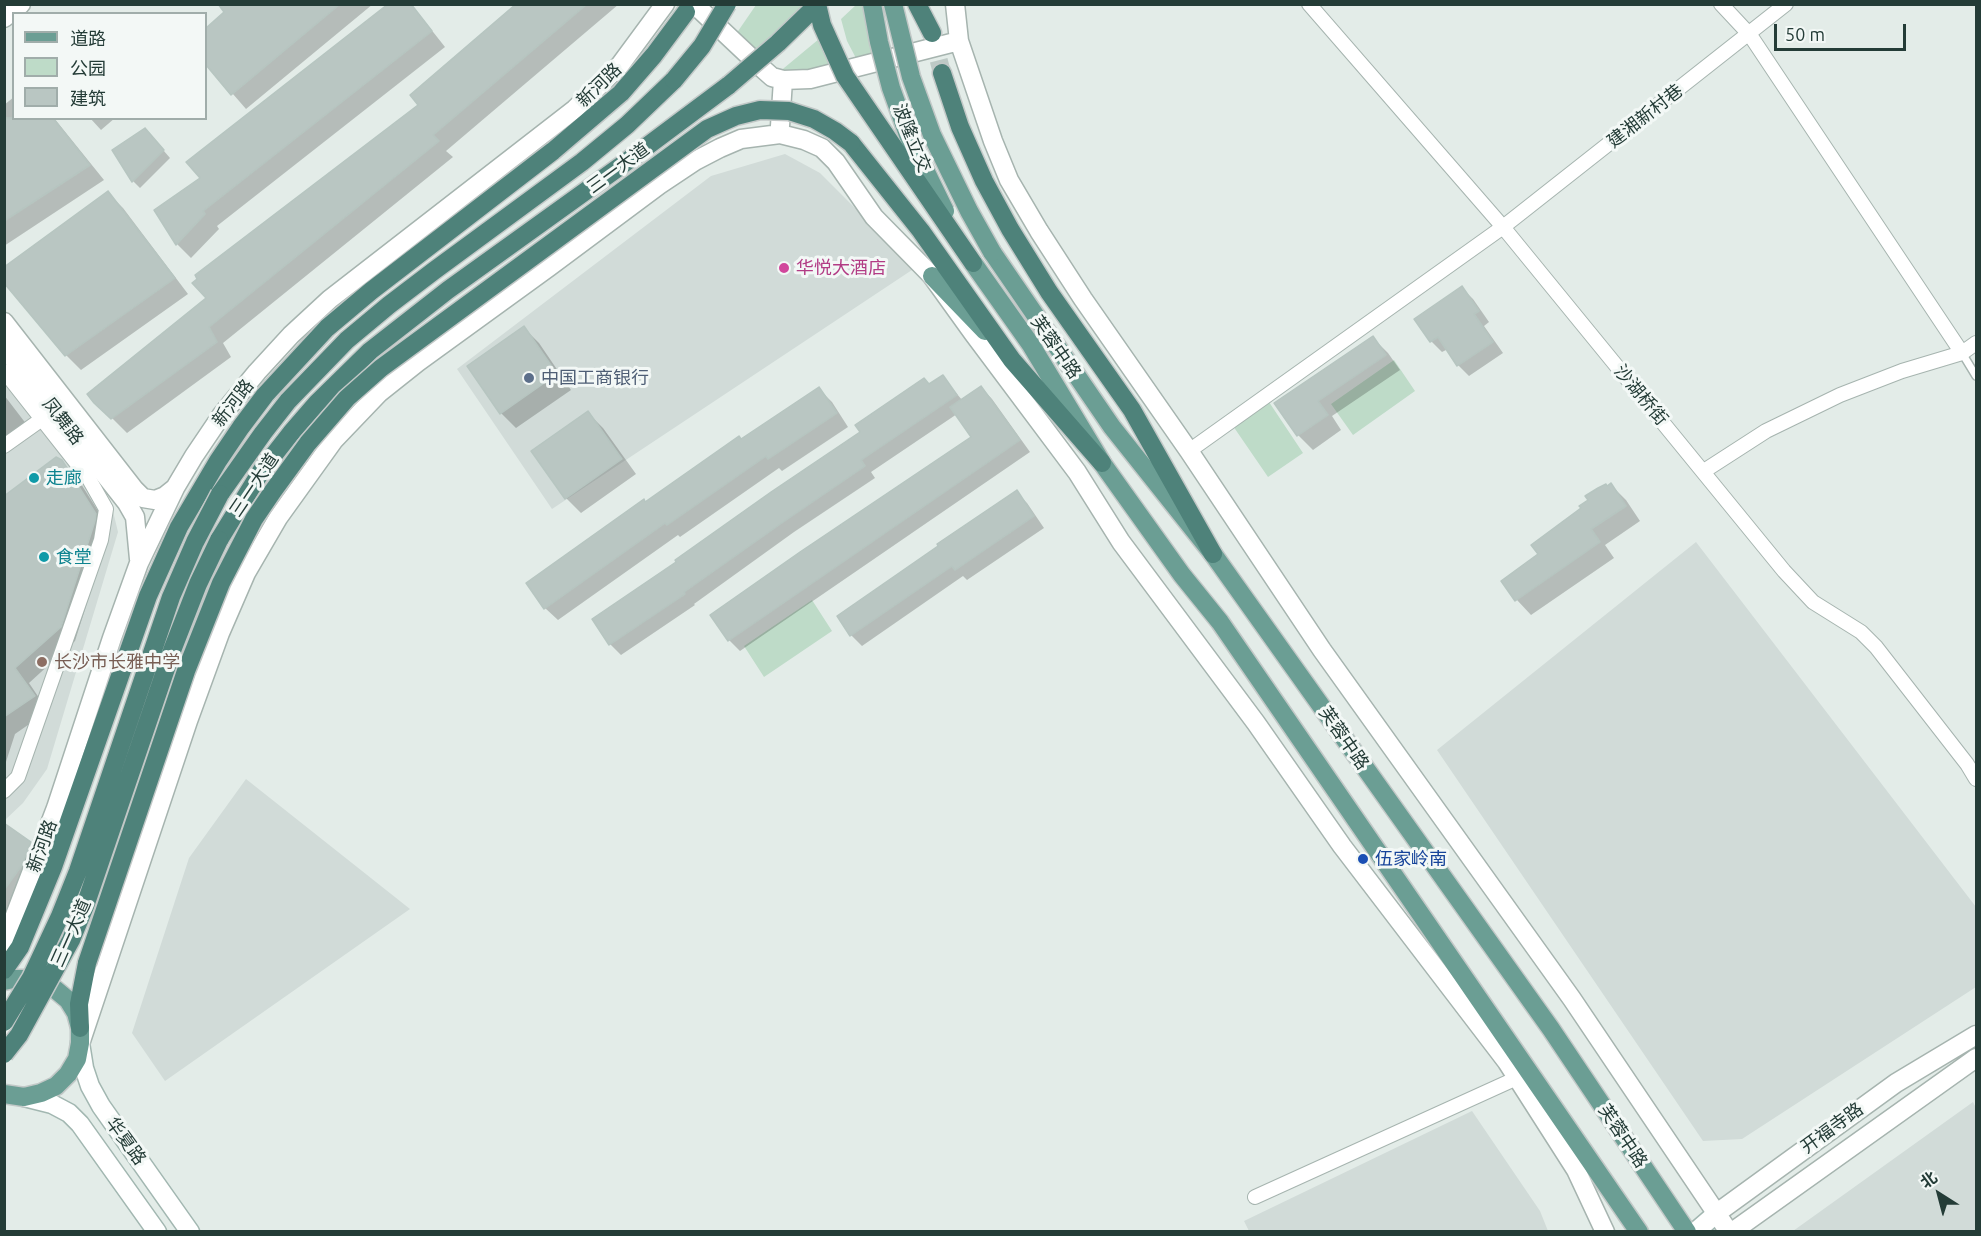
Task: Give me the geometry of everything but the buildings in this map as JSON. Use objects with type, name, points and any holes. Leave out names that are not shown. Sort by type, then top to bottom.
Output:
[{"type":"highway","name":"三一大道","points":[[4,1022],[31,978],[78,871],[171,597],[195,542],[220,494],[246,455],[298,390],[347,340],[389,305],[582,162],[627,125],[674,80],[702,46],[728,4]]},
{"type":"highway","name":"三一大道","points":[[4,1054],[37,1004],[71,940],[85,906],[173,648],[198,584],[219,540],[262,470],[317,403],[370,351],[448,290],[613,172],[729,85],[817,4]]},
{"type":"highway","points":[[817,4],[822,25],[845,76],[973,263]]},
{"type":"highway","points":[[917,4],[932,33],[930,4]]},
{"type":"highway","points":[[4,970],[20,947],[29,928],[53,867],[148,596],[179,527],[218,461],[265,395],[332,325],[371,291],[584,126],[621,93],[690,8]]},
{"type":"highway","points":[[942,73],[960,127],[984,181],[1010,229],[1049,292],[1132,410],[1213,554]]},
{"type":"highway","points":[[80,1035],[80,1005],[87,963],[186,671],[221,583],[267,500],[308,443],[347,398],[381,368],[707,129],[736,116],[760,110],[789,111],[814,119],[835,130],[851,143],[921,231],[1012,360],[1102,463]]},
{"type":"highway","points":[[298,390],[332,325]]},
{"type":"highway","points":[[317,403],[381,368]]},
{"type":"highway","points":[[193,503],[246,455]]},
{"type":"highway","points":[[245,537],[262,470]]},
{"type":"main road","name":"波隆立交","points":[[872,4],[891,88],[908,135],[973,263]]},
{"type":"main road","name":"波隆立交","points":[[893,4],[912,77],[932,135],[992,252]]},
{"type":"main road","name":"芙蓉中路","points":[[992,252],[1112,427],[1213,554],[1551,1029],[1687,1232]]},
{"type":"main road","name":"芙蓉中路","points":[[973,263],[1031,345],[1102,463],[1182,574],[1220,622],[1639,1232]]},
{"type":"main road","points":[[932,276],[1012,360]]},
{"type":"main road","points":[[4,981],[28,979],[43,982],[56,990],[76,1013],[80,1035],[76,1059],[68,1074],[56,1086],[40,1094],[24,1097],[4,1094]]},
{"type":"street","points":[[4,18],[21,4]]},
{"type":"street","name":"新河路","points":[[4,944],[56,808],[139,563],[175,488],[221,416],[291,335],[330,299],[575,109],[620,65],[665,4]]},
{"type":"street","points":[[955,4],[959,41],[979,104],[1010,180],[1039,231],[1322,650],[1572,999],[1730,1232]]},
{"type":"street","name":"沙湖桥街","points":[[1309,4],[1503,227],[1784,570],[1813,602],[1861,632],[1876,647],[1977,779]]},
{"type":"street","points":[[1721,4],[1750,35],[1962,353]]},
{"type":"street","name":"建湘新村巷","points":[[1189,450],[1503,227],[1750,35],[1786,4]]},
{"type":"street","points":[[690,8],[772,77],[783,80],[810,79],[959,41]]},
{"type":"street","points":[[780,134],[783,80]]},
{"type":"street","points":[[80,1035],[220,633],[246,573],[278,518],[334,440],[379,393],[418,362],[659,185],[695,161],[741,139],[780,134],[804,140],[822,148],[836,162],[874,217],[932,276],[1077,472],[1121,542],[1256,723],[1342,846],[1507,1062],[1576,1170],[1605,1232]]},
{"type":"street","name":"凤舞路","points":[[4,322],[143,498],[155,500],[175,488]]},
{"type":"street","points":[[1704,471],[1766,431],[1840,395],[1902,370],[1962,353],[1977,343]]},
{"type":"street","name":"凤舞路","points":[[4,347],[127,503],[135,517],[139,563]]},
{"type":"street","points":[[4,371],[89,479],[105,509],[101,540],[18,777],[4,791]]},
{"type":"street","points":[[4,446],[42,419]]},
{"type":"street","name":"华夏路","points":[[80,1035],[84,1068],[90,1086],[101,1106],[190,1232]]},
{"type":"street","name":"开福寺路","points":[[1695,1232],[1717,1213],[1896,1083],[1977,1035]]},
{"type":"street","name":"开福寺路","points":[[1730,1232],[1977,1058]]},
{"type":"street","points":[[1254,1197],[1517,1078]]},
{"type":"street","points":[[4,1102],[24,1097]]},
{"type":"street","name":"华夏路","points":[[24,1097],[52,1104],[69,1113],[80,1124],[157,1232]]},
{"type":"lane","points":[[1962,353],[1977,376]]},
{"type":"shaded area","points":[[785,154],[820,173],[915,268],[552,509],[457,369],[711,176]]},
{"type":"shaded area","name":"长沙市长雅中学","points":[[5,367],[111,503],[118,532],[47,769],[23,803],[5,820]]},
{"type":"shaded area","points":[[1696,542],[1976,907],[1976,987],[1742,1139],[1703,1141],[1437,750]]},
{"type":"shaded area","points":[[246,779],[410,909],[165,1081],[132,1033],[189,858]]},
{"type":"shaded area","points":[[1973,1102],[1976,1108],[1976,1231],[1793,1231]]},
{"type":"shaded area","points":[[1472,1111],[1540,1211],[1548,1231],[1249,1231],[1244,1221]]},
{"type":"green space","points":[[756,5],[811,5],[755,55],[734,37]]},
{"type":"green space","points":[[856,5],[865,5],[878,56],[858,62],[847,41],[841,19]]},
{"type":"green space","points":[[819,39],[833,70],[778,73]]},
{"type":"green space","points":[[1394,360],[1415,391],[1353,435],[1331,404]]},
{"type":"green space","points":[[1269,402],[1303,453],[1268,477],[1233,426]]},
{"type":"green space","points":[[812,600],[832,631],[764,677],[744,646]]},
{"type":"tunnel","points":[[932,34],[942,73]]},
{"type":"place","name":"华悦大酒店","points":[[784,268]]},
{"type":"place","name":"中国工商银行","points":[[529,378]]},
{"type":"place","name":"走廊","points":[[34,478]]},
{"type":"place","name":"食堂","points":[[44,557]]},
{"type":"place","name":"长沙市长雅中学","points":[[42,662]]},
{"type":"place","name":"伍家岭南","points":[[1363,859]]}]
